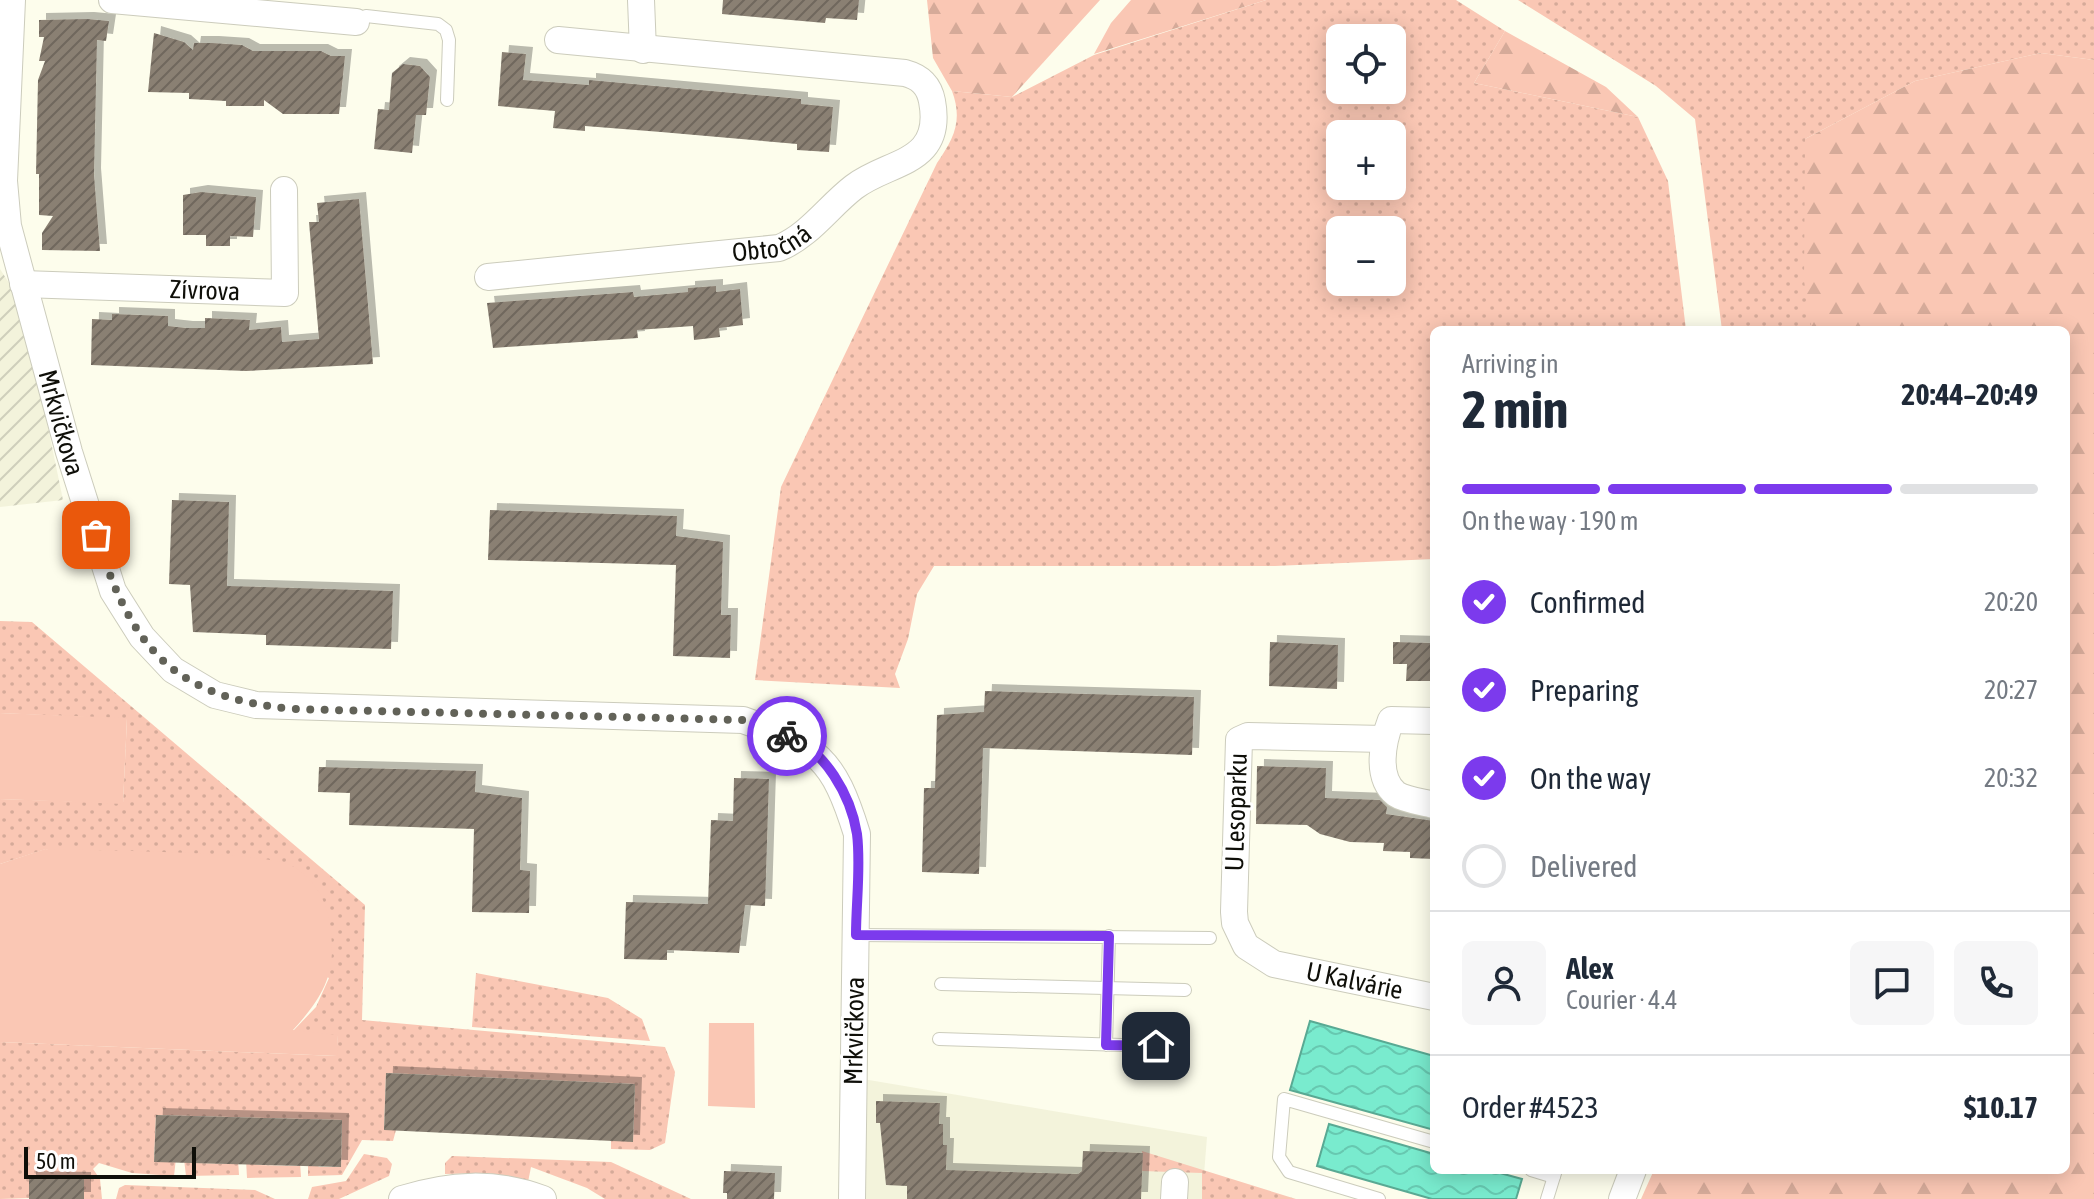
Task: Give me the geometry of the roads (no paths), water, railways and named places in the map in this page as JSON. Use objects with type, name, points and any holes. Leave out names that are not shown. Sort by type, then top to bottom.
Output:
[{"type":"street","name":"Mrkvičkova","points":[[12,0],[4,181],[8,226],[69,452],[113,591],[142,637],[173,670],[215,695],[256,705],[743,720],[797,739],[825,761],[845,797],[857,834],[852,1199]]},
{"type":"street","points":[[112,0],[257,7],[356,22]]},
{"type":"street","points":[[558,40],[643,50],[641,0]]},
{"type":"street","name":"Obtočná","points":[[488,277],[750,253],[790,243],[860,182],[915,158],[924,148],[933,124],[932,98],[916,76],[643,50]]},
{"type":"street","name":"Zívrova","points":[[23,284],[285,293],[284,190]]},
{"type":"street","points":[[1430,721],[1391,720],[1384,739],[1384,778],[1397,795],[1430,804]]},
{"type":"street","name":"U Lesoparku","points":[[1274,964],[1246,946],[1235,923],[1237,743],[1248,736],[1384,739]]},
{"type":"street","name":"U Kalvárie","points":[[1274,964],[1430,996]]},
{"type":"street","points":[[1622,1199],[1631,1174]]},
{"type":"street","points":[[402,1199],[472,1185],[505,1188],[543,1199]]},
{"type":"lane","points":[[356,22],[366,16],[438,24],[446,30],[449,40],[447,100]]},
{"type":"lane","points":[[856,935],[1210,938]]},
{"type":"lane","points":[[1106,1045],[1109,936]]},
{"type":"lane","points":[[941,984],[1185,990]]},
{"type":"lane","points":[[939,1039],[1182,1047]]},
{"type":"lane","points":[[1379,1199],[1289,1172],[1279,1157],[1284,1099],[1430,1141]]},
{"type":"lane","points":[[1547,1199],[1555,1174]]},
{"type":"water","points":[[1310,1021],[1430,1055],[1430,1129],[1290,1090]]},
{"type":"water","points":[[1329,1124],[1430,1153],[1430,1174],[1504,1174],[1522,1179],[1516,1199],[1432,1199],[1317,1166]]}]
